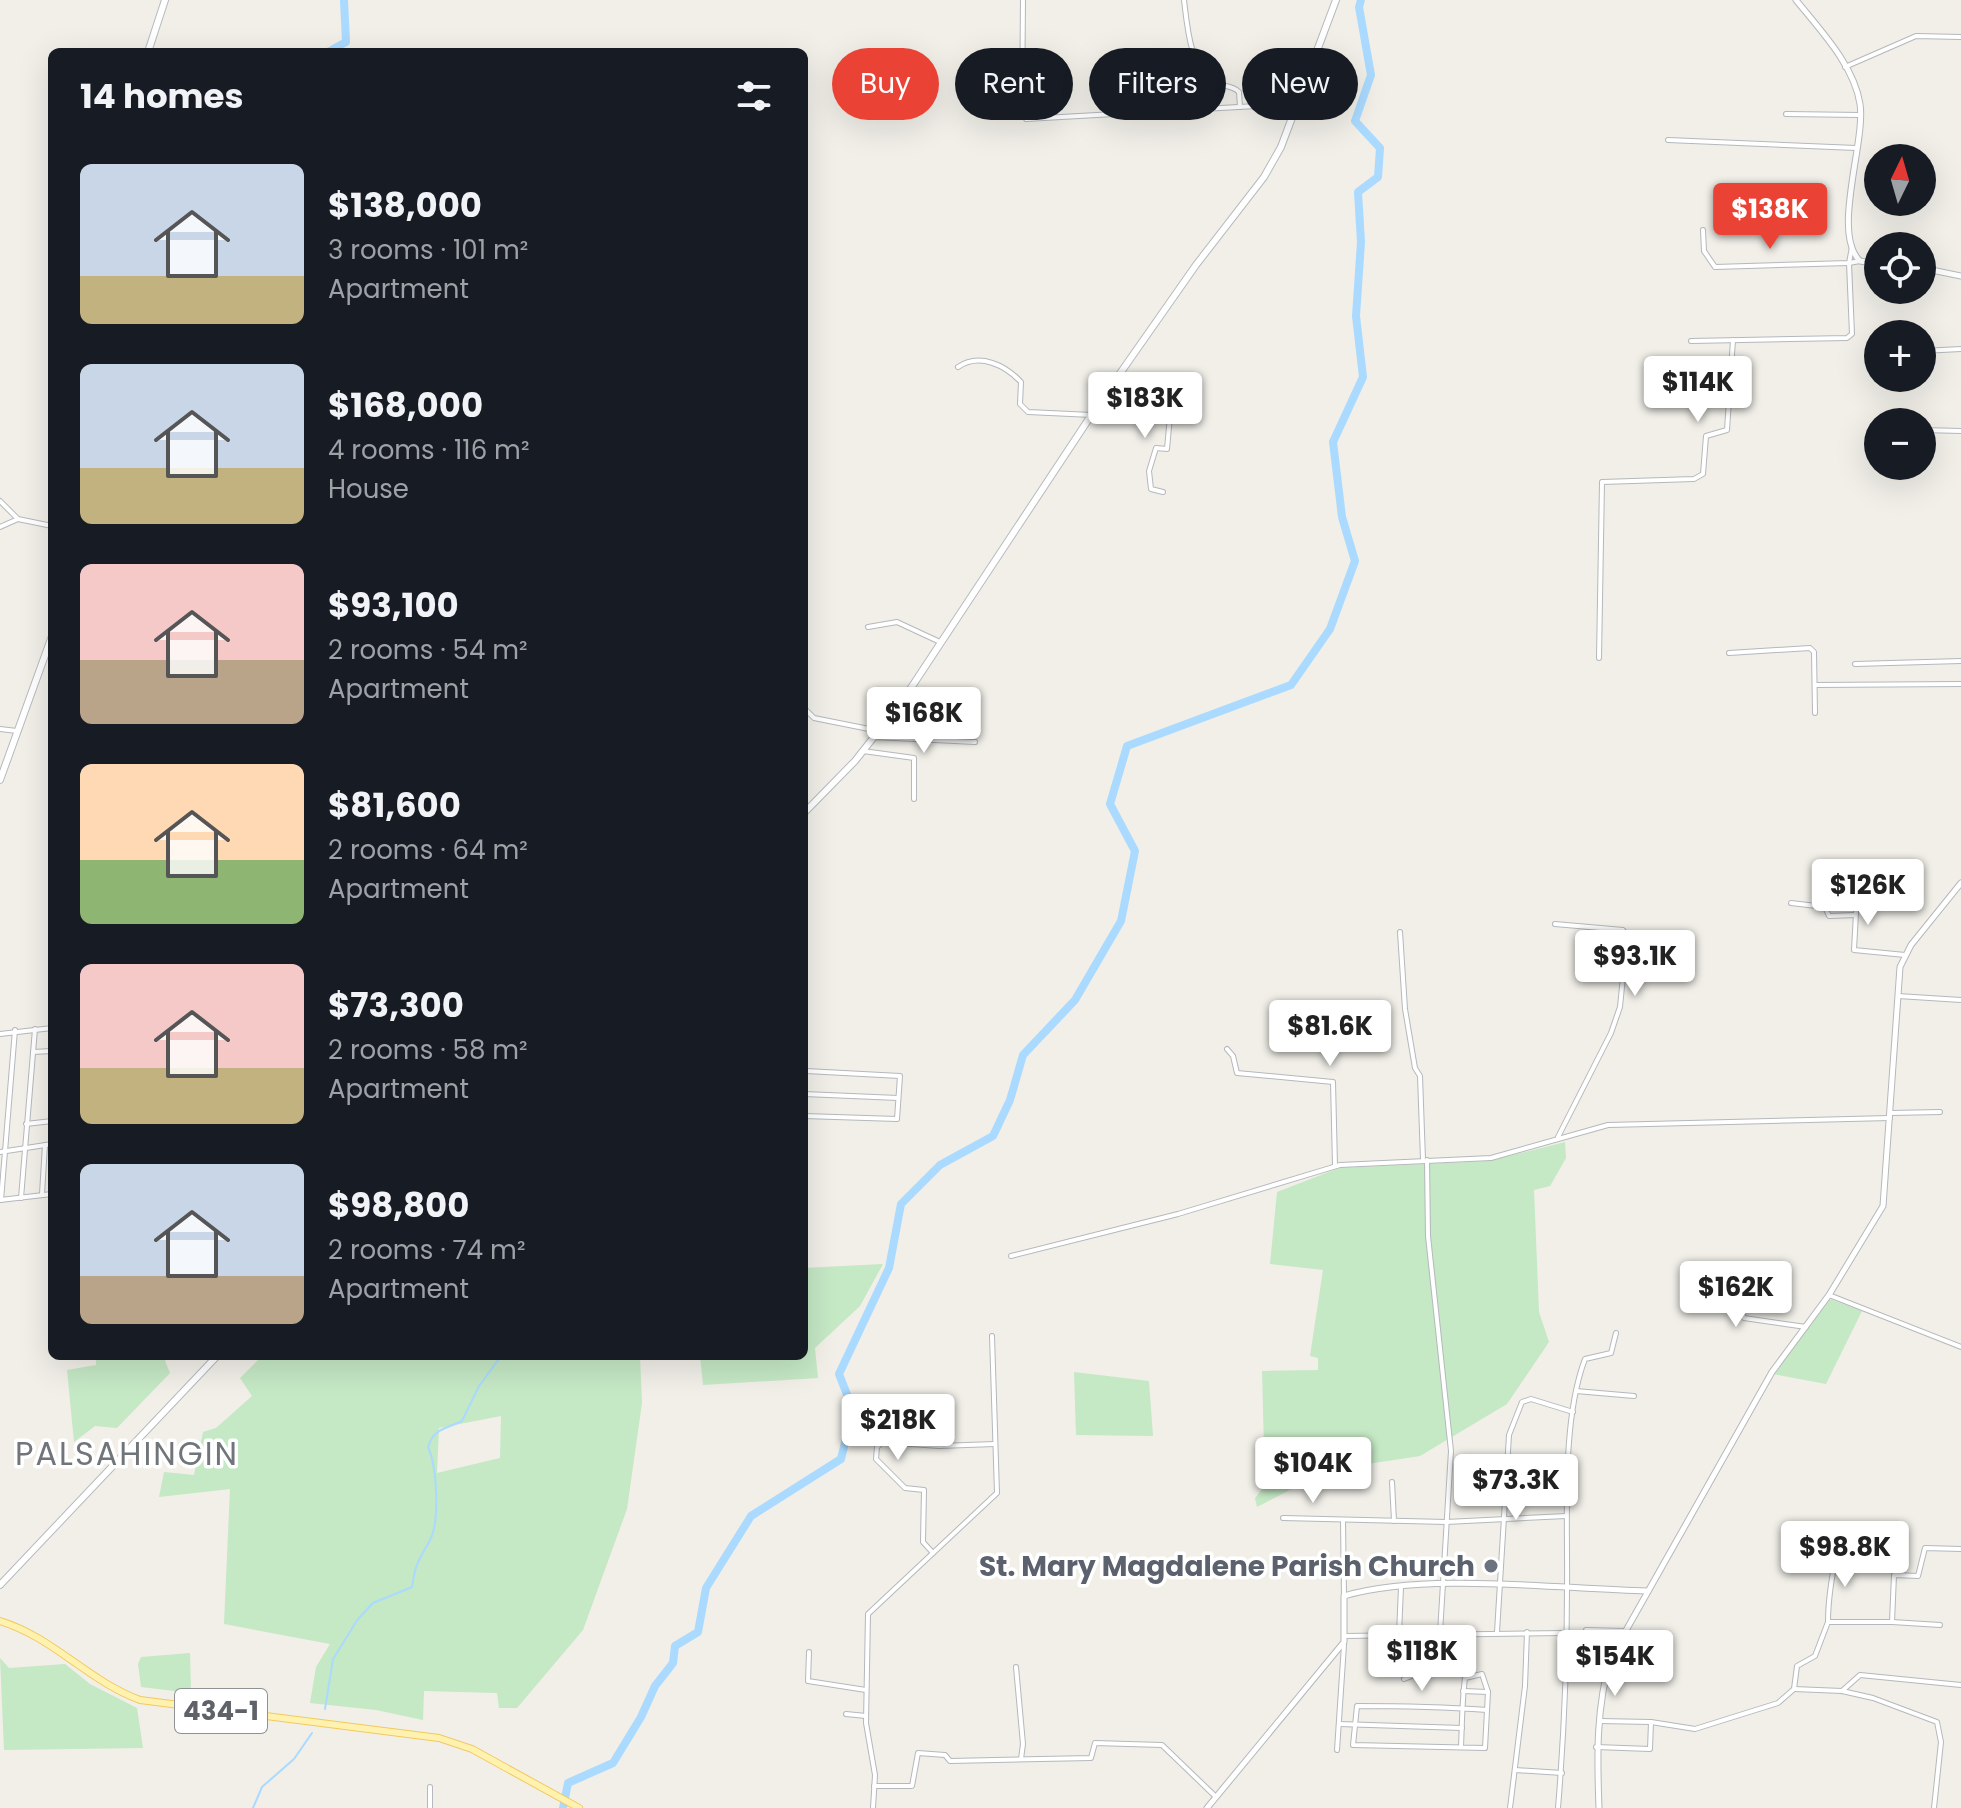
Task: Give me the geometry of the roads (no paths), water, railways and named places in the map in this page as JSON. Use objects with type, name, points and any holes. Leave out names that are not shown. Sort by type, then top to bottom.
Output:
[{"type":"main road","points":[[149,48],[165,0]]},
{"type":"main road","points":[[1318,48],[1336,0]]},
{"type":"main road","points":[[808,809],[863,751],[942,643],[1100,402],[1196,265],[1264,177],[1281,147],[1290,120]]},
{"type":"main road","points":[[0,780],[48,647]]},
{"type":"main road","points":[[0,1585],[213,1360]]},
{"type":"main road","name":"434-1","points":[[0,1621],[41,1637],[96,1678],[140,1700],[423,1734],[472,1749],[579,1808]]},
{"type":"street","points":[[1023,0],[1022,112],[1026,119],[1240,107],[1239,92],[1235,87],[1214,83],[1201,70],[1187,31],[1184,0]]},
{"type":"street","points":[[1691,341],[1847,338],[1852,334],[1850,218],[1860,115],[1854,82],[1796,0]]},
{"type":"street","points":[[1845,67],[1916,36],[1961,37]]},
{"type":"street","points":[[1786,114],[1860,115]]},
{"type":"street","points":[[1668,140],[1856,148]]},
{"type":"street","points":[[1703,230],[1704,251],[1715,267],[1864,262]]},
{"type":"street","points":[[1852,247],[1860,261]]},
{"type":"street","points":[[1936,271],[1961,276]]},
{"type":"street","points":[[1599,658],[1602,482],[1694,479],[1703,474],[1706,436],[1727,430],[1733,340]]},
{"type":"street","points":[[1936,350],[1961,349]]},
{"type":"street","points":[[958,367],[976,362],[1004,365],[1021,382],[1020,404],[1028,412],[1092,415]]},
{"type":"street","points":[[1100,402],[1140,411],[1171,405],[1167,449],[1156,448],[1149,471],[1151,489],[1163,492]]},
{"type":"street","points":[[1936,430],[1961,431]]},
{"type":"street","points":[[0,501],[18,519],[48,525]]},
{"type":"street","points":[[0,527],[18,519]]},
{"type":"street","points":[[868,627],[897,622],[942,643]]},
{"type":"street","points":[[1729,653],[1810,648],[1814,652],[1815,713]]},
{"type":"street","points":[[1855,664],[1961,661]]},
{"type":"street","points":[[1814,685],[1961,684]]},
{"type":"street","points":[[808,712],[814,718],[876,734],[975,742]]},
{"type":"street","points":[[0,729],[18,731]]},
{"type":"street","points":[[863,751],[914,758],[914,799]]},
{"type":"street","points":[[1858,876],[1854,950],[1905,955]]},
{"type":"street","points":[[1599,1808],[1596,1747],[1601,1688],[1611,1657],[1772,1372],[1829,1295],[1883,1206],[1896,996],[1905,955],[1961,883]]},
{"type":"street","points":[[1791,903],[1825,907],[1829,916],[1855,915]]},
{"type":"street","points":[[1555,924],[1623,930],[1627,936],[1620,1007],[1611,1033],[1558,1137]]},
{"type":"street","points":[[1400,932],[1405,1009],[1415,1068],[1420,1076],[1428,1236],[1451,1451],[1440,1633]]},
{"type":"street","points":[[1896,996],[1961,1000]]},
{"type":"street","points":[[0,1034],[48,1028]]},
{"type":"street","points":[[21,1198],[35,1029]]},
{"type":"street","points":[[15,1030],[0,1200],[48,1194]]},
{"type":"street","points":[[1227,1049],[1233,1056],[1237,1073],[1333,1082],[1335,1166]]},
{"type":"street","points":[[33,1052],[48,1051]]},
{"type":"street","points":[[808,1073],[899,1075],[897,1119],[808,1116]]},
{"type":"street","points":[[808,1094],[899,1098]]},
{"type":"street","points":[[1011,1256],[1178,1214],[1335,1166],[1491,1158],[1608,1125],[1940,1112]]},
{"type":"street","points":[[26,1124],[48,1121]]},
{"type":"street","points":[[42,1195],[45,1145]]},
{"type":"street","points":[[3,1152],[48,1145]]},
{"type":"street","points":[[1740,1264],[1739,1308],[1744,1318],[1806,1327]]},
{"type":"street","points":[[1829,1295],[1961,1347]]},
{"type":"street","points":[[1558,1808],[1566,1633],[1566,1516],[1573,1412],[1585,1359],[1611,1353],[1616,1333]]},
{"type":"street","points":[[873,1808],[874,1786],[866,1716],[868,1614],[997,1493],[992,1336]]},
{"type":"street","points":[[1576,1391],[1634,1396]]},
{"type":"street","points":[[1497,1632],[1509,1435],[1522,1402],[1531,1399],[1573,1412]]},
{"type":"street","points":[[933,1553],[923,1542],[924,1490],[905,1488],[876,1459],[877,1447],[883,1442],[939,1446],[995,1444]]},
{"type":"street","points":[[1507,1470],[1570,1471]]},
{"type":"street","points":[[1392,1482],[1394,1521]]},
{"type":"street","points":[[1283,1518],[1446,1522],[1566,1516]]},
{"type":"street","points":[[1337,1750],[1344,1639],[1343,1520]]},
{"type":"street","points":[[1892,1622],[1894,1575],[1918,1576],[1925,1548],[1961,1549]]},
{"type":"street","points":[[1599,1721],[1651,1722],[1695,1729],[1778,1703],[1794,1689],[1797,1666],[1815,1656],[1828,1622],[1828,1588],[1835,1575],[1837,1552]]},
{"type":"street","points":[[1344,1596],[1368,1589],[1441,1586],[1647,1591]]},
{"type":"street","points":[[1399,1634],[1401,1587]]},
{"type":"street","points":[[1828,1622],[1940,1625]]},
{"type":"street","points":[[1586,1630],[1625,1631]]},
{"type":"street","points":[[1510,1808],[1525,1686],[1527,1632]]},
{"type":"street","points":[[1207,1808],[1344,1639],[1399,1634],[1566,1633]]},
{"type":"street","points":[[1404,1679],[1417,1674],[1419,1634]]},
{"type":"street","points":[[809,1652],[808,1681],[866,1690]]},
{"type":"street","points":[[1016,1667],[1023,1744],[1021,1759]]},
{"type":"street","points":[[1461,1747],[1463,1708],[1463,1691],[1465,1678],[1482,1674],[1488,1692],[1485,1748],[1353,1745],[1357,1706],[1463,1708],[1487,1710]]},
{"type":"street","points":[[1842,1691],[1860,1675],[1961,1685]]},
{"type":"street","points":[[1794,1689],[1842,1691],[1892,1703],[1937,1722],[1941,1742],[1934,1808]]},
{"type":"street","points":[[1463,1691],[1488,1692]]},
{"type":"street","points":[[846,1714],[866,1716]]},
{"type":"street","points":[[1596,1747],[1650,1749],[1651,1722]]},
{"type":"street","points":[[1339,1724],[1462,1728]]},
{"type":"street","points":[[874,1786],[912,1786],[918,1753],[945,1755],[950,1761],[1091,1758],[1095,1743],[1162,1745],[1215,1796]]},
{"type":"street","points":[[1515,1770],[1562,1773]]},
{"type":"street","points":[[430,1787],[430,1808]]},
{"type":"waterway","points":[[335,48],[346,42],[344,0]]},
{"type":"waterway","points":[[563,1808],[568,1783],[613,1763],[641,1717],[655,1686],[673,1663],[675,1646],[698,1632],[706,1588],[751,1516],[841,1459],[853,1410],[839,1374],[889,1268],[901,1204],[940,1165],[993,1136],[1010,1100],[1023,1055],[1075,1000],[1121,921],[1135,851],[1110,804],[1127,746],[1291,685],[1330,629],[1355,561],[1342,517],[1333,442],[1363,377],[1356,316],[1361,242],[1358,192],[1378,177],[1380,148],[1355,121],[1371,75],[1359,7],[1361,0]]},
{"type":"waterway","points":[[325,1709],[333,1659],[358,1619],[373,1603],[412,1587],[416,1567],[430,1540],[435,1520],[435,1480],[428,1447],[441,1430],[462,1421],[479,1386],[498,1360]]},
{"type":"waterway","points":[[253,1808],[262,1787],[294,1759],[312,1733]]},
{"type":"place","name":"St. Mary Magdalene Parish Church","points":[[1491,1566]]},
{"type":"district","name":"PALSAHINGIN","points":[[127,1454]]}]
